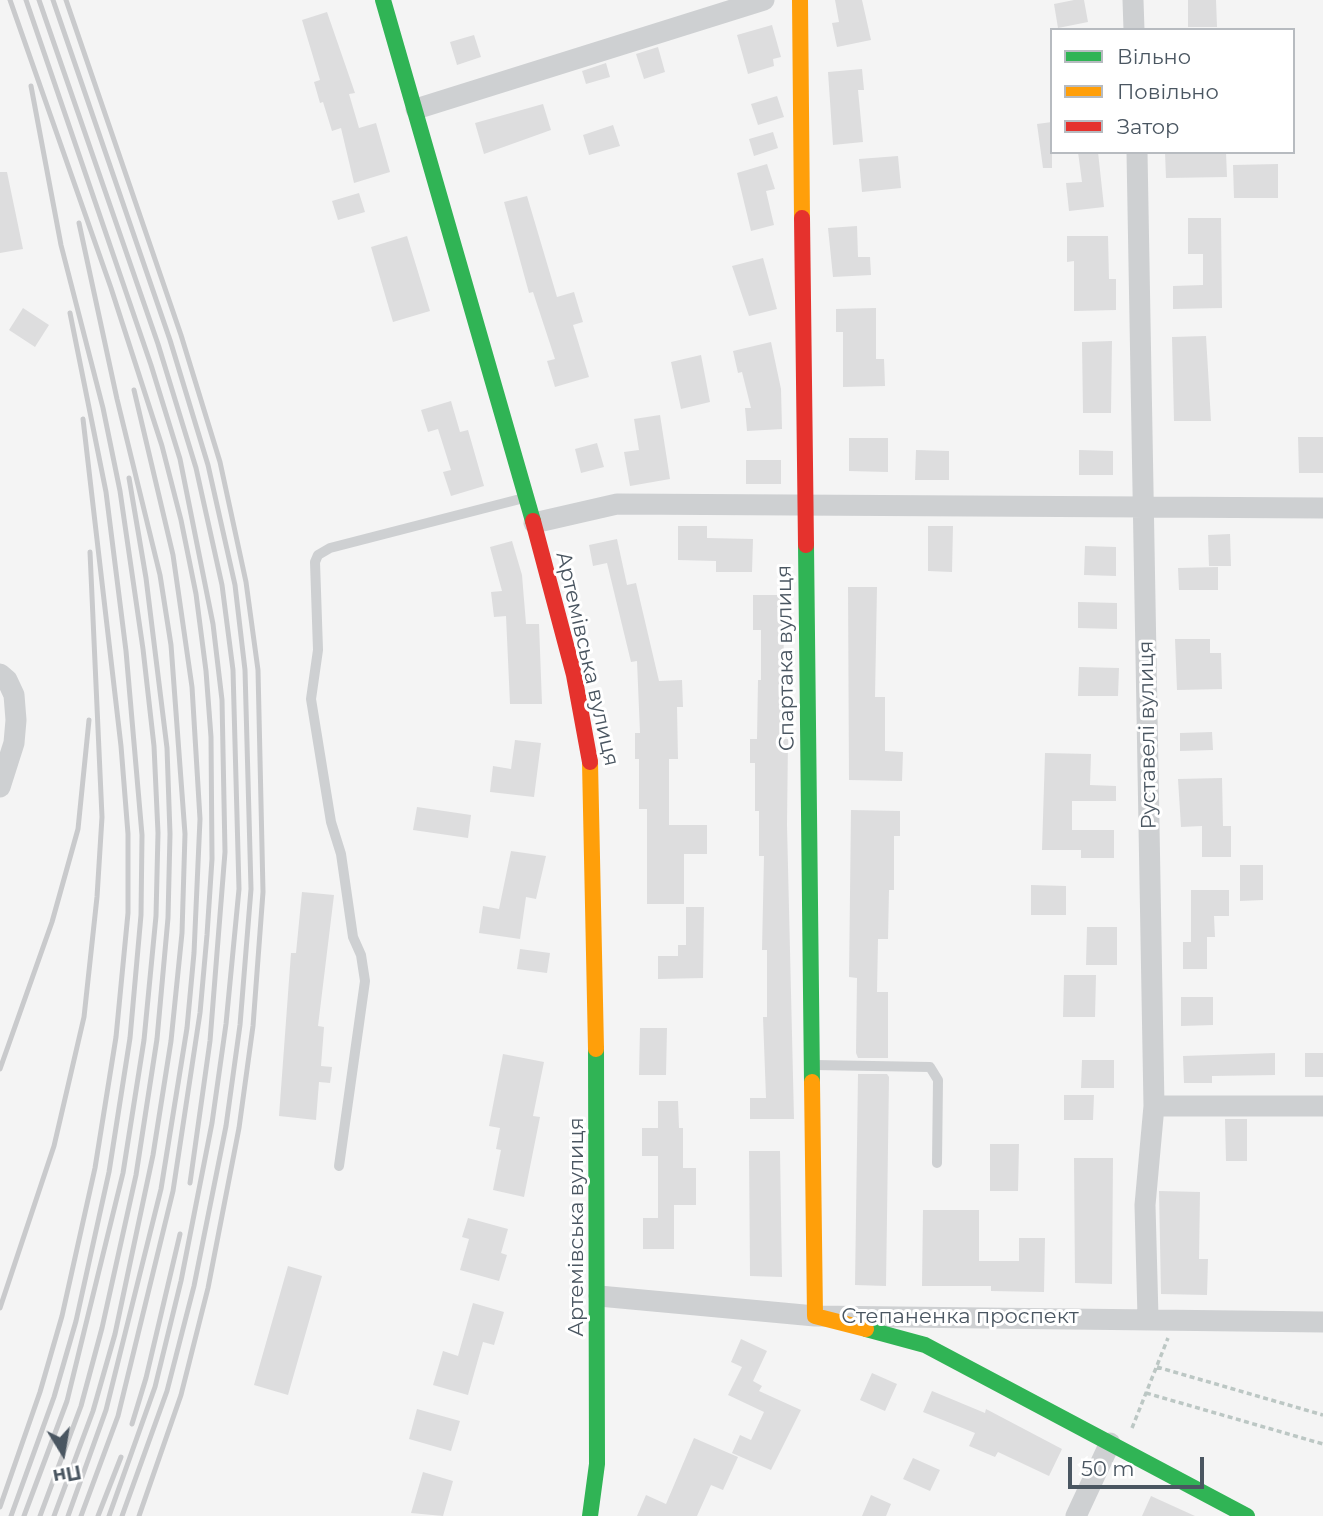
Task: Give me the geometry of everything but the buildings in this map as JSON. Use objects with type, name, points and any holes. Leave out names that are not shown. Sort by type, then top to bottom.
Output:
[{"type":"street","name":"Артемівська вулиця","points":[[383,0],[527,497],[573,675],[593,776],[599,1296],[597,1464],[590,1516]]},
{"type":"street","points":[[416,109],[764,0]]},
{"type":"street","name":"Спартака вулиця","points":[[800,0],[815,1316]]},
{"type":"street","points":[[1133,0],[1134,28]]},
{"type":"street","name":"Руставелі вулиця","points":[[1137,154],[1154,1106],[1145,1205],[1148,1317]]},
{"type":"street","points":[[534,523],[617,504],[1323,508]]},
{"type":"street","points":[[0,674],[8,680],[14,695],[16,720],[14,743],[0,787]]},
{"type":"street","points":[[1154,1106],[1323,1106]]},
{"type":"street","name":"Степаненка проспект","points":[[599,1296],[815,1316],[1148,1317],[1323,1322]]},
{"type":"street","points":[[815,1316],[925,1345],[1247,1516]]},
{"type":"street","points":[[1076,1516],[1117,1446]]},
{"type":"lane","points":[[338,1166],[365,981],[361,956],[353,937],[341,854],[331,822],[311,699],[318,650],[315,562],[318,555],[330,548],[527,497]]},
{"type":"lane","points":[[812,1065],[930,1067],[937,1080],[937,1163]]},
{"type":"path","points":[[1117,1446],[1146,1393],[1176,1318]]},
{"type":"path","points":[[1157,1367],[1323,1415]]},
{"type":"path","points":[[1146,1393],[1323,1444]]},
{"type":"railway","points":[[10,0],[111,288],[162,446],[196,594],[211,737],[212,859],[207,935],[200,1013],[173,1191],[118,1416],[81,1516]]},
{"type":"railway","points":[[26,0],[151,365],[180,459],[213,624],[222,700],[225,852],[210,1041],[190,1183]]},
{"type":"railway","points":[[39,0],[158,344],[196,468],[222,585],[233,670],[239,889],[226,1024],[212,1123],[181,1281],[155,1387],[109,1516]]},
{"type":"railway","points":[[53,0],[170,340],[208,465],[235,585],[245,670],[251,889],[240,1025],[226,1126],[194,1286],[167,1391],[122,1516]]},
{"type":"railway","points":[[66,0],[181,335],[220,462],[246,582],[258,670],[263,892],[253,1026],[239,1128],[208,1288],[181,1395],[139,1516]]},
{"type":"railway","points":[[24,1516],[67,1401],[123,1173],[144,1040],[156,916],[158,833],[154,746],[120,491],[103,408],[61,245],[31,86]]},
{"type":"railway","points":[[54,1516],[93,1411],[115,1334],[153,1155],[171,1041],[182,933],[185,834],[171,645],[160,575],[117,399],[79,223]]},
{"type":"railway","points":[[11,1516],[54,1397],[76,1321],[109,1172],[130,1038],[141,915],[142,835],[126,651],[106,492],[70,313]]},
{"type":"railway","points":[[68,1516],[106,1410],[161,1189],[187,1028],[194,953],[200,819],[192,687],[173,555],[134,390]]},
{"type":"railway","points":[[0,1507],[40,1392],[62,1316],[95,1168],[116,1037],[128,913],[128,834],[121,746],[83,419]]},
{"type":"railway","points":[[40,1516],[81,1406],[102,1328],[136,1175],[157,1039],[168,918],[170,834],[167,748],[146,578],[129,478]]},
{"type":"railway","points":[[0,1308],[54,1146],[84,1017],[97,897],[102,817],[90,552]]},
{"type":"railway","points":[[0,1069],[52,922],[78,829],[89,720]]},
{"type":"railway","points":[[132,1424],[146,1378],[180,1234]]},
{"type":"railway","points":[[98,1516],[121,1457]]},
{"type":"traffic: fast","points":[[383,0],[533,521]]},
{"type":"traffic: fast","points":[[806,545],[812,1082]]},
{"type":"traffic: fast","points":[[590,1516],[597,1464],[596,1049]]},
{"type":"traffic: fast","points":[[866,1329],[925,1345],[1247,1516]]},
{"type":"traffic: slow","points":[[800,0],[802,218]]},
{"type":"traffic: slow","points":[[590,762],[596,1049]]},
{"type":"traffic: slow","points":[[812,1082],[815,1316],[866,1329]]},
{"type":"traffic: jam","points":[[802,218],[806,545]]},
{"type":"traffic: jam","points":[[533,521],[574,675],[590,762]]}]
